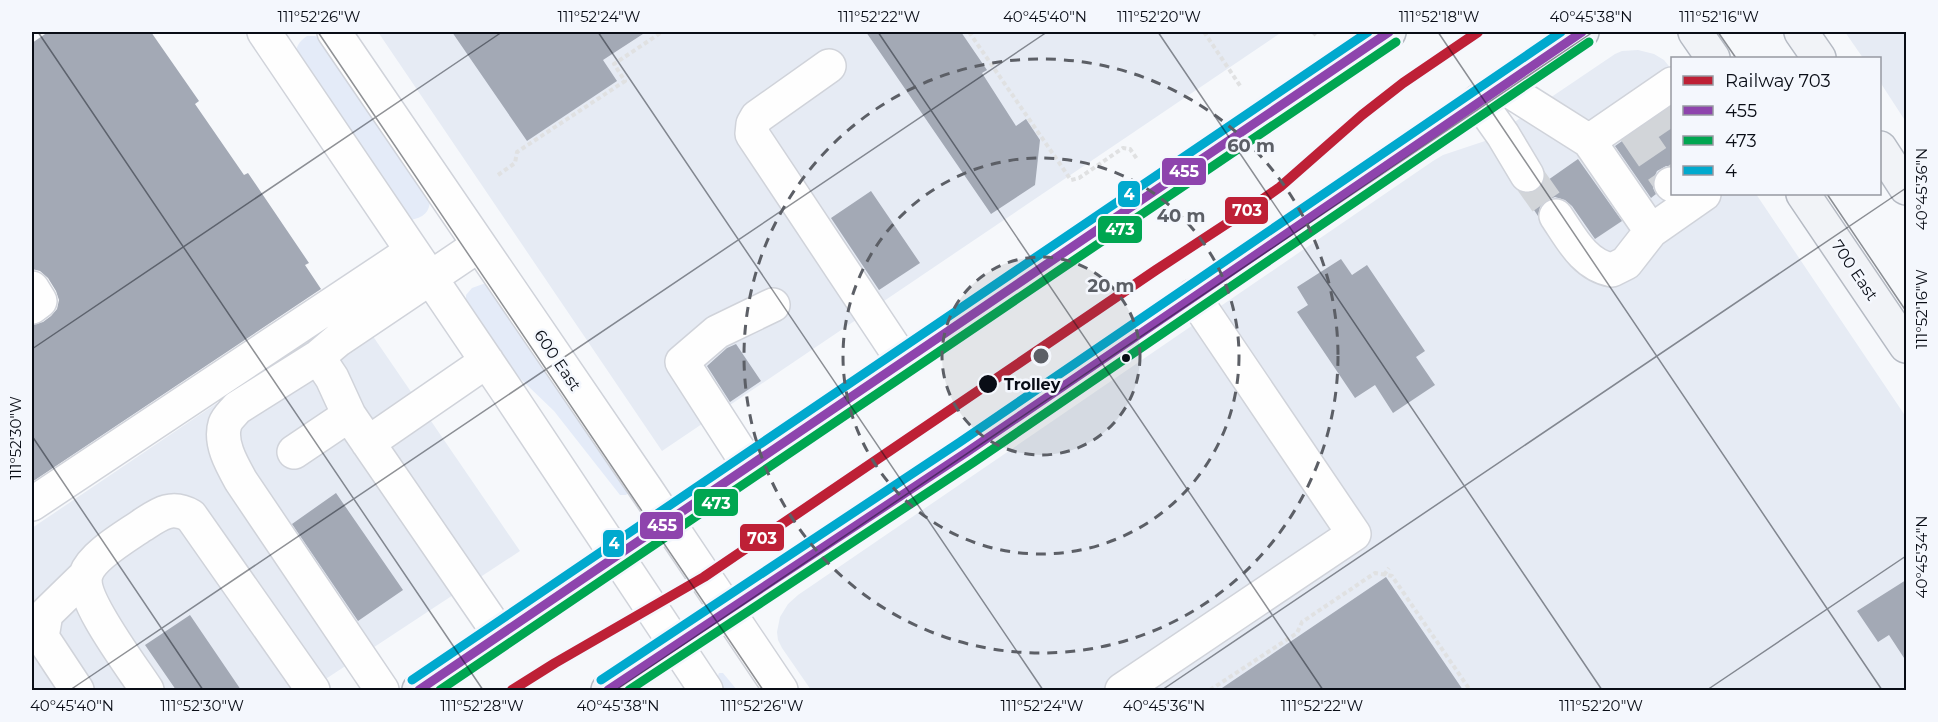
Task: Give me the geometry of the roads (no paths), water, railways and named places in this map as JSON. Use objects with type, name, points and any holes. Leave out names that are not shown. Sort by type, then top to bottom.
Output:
[{"type":"main road","points":[[419,690],[1389,32]]},
{"type":"main road","points":[[608,690],[968,452],[1582,32]]},
{"type":"main road","points":[[1695,32],[1711,57]]},
{"type":"main road","points":[[1801,32],[1818,57]]},
{"type":"main road","points":[[1881,150],[1906,188]]},
{"type":"main road","name":"700 East","points":[[1804,195],[1906,346]]},
{"type":"street","points":[[264,32],[706,690]]},
{"type":"street","name":"600 East","points":[[334,32],[781,690]]},
{"type":"street","points":[[829,66],[757,117],[753,124],[752,134],[903,361]]},
{"type":"street","points":[[1490,94],[1589,141],[1651,231]]},
{"type":"street","points":[[1490,94],[1503,135],[1527,175]]},
{"type":"street","points":[[1589,141],[1630,123],[1662,98]]},
{"type":"street","points":[[1556,216],[1588,259],[1612,270],[1626,263],[1681,195]]},
{"type":"street","points":[[382,690],[241,481],[229,456],[225,443],[224,426],[228,417],[237,408],[318,357],[338,340],[479,244]]},
{"type":"street","points":[[32,504],[412,251]]},
{"type":"street","points":[[32,288],[40,301],[32,307]]},
{"type":"street","points":[[1122,690],[1354,534],[1193,296]]},
{"type":"street","points":[[749,466],[682,362],[717,332],[773,305]]},
{"type":"street","points":[[318,357],[332,378],[349,415],[500,635]]},
{"type":"street","points":[[368,443],[487,361]]},
{"type":"street","points":[[294,452],[349,415]]},
{"type":"street","points":[[77,690],[42,637],[45,615],[86,574],[92,564],[112,546],[154,518],[171,510],[182,511],[191,516],[313,690]]},
{"type":"street","points":[[86,574],[86,588],[92,605],[147,690]]},
{"type":"tunnel","points":[[1661,112],[1671,127]]},
{"type":"tunnel","points":[[1634,130],[1671,184]]},
{"type":"tunnel","points":[[1527,175],[1556,216]]},
{"type":"rail line","name":"703","points":[[512,690],[704,577],[1243,213],[1280,187],[1362,115],[1403,83],[1478,32]]},
{"type":"place","name":"Trolley","points":[[988,384]]}]
